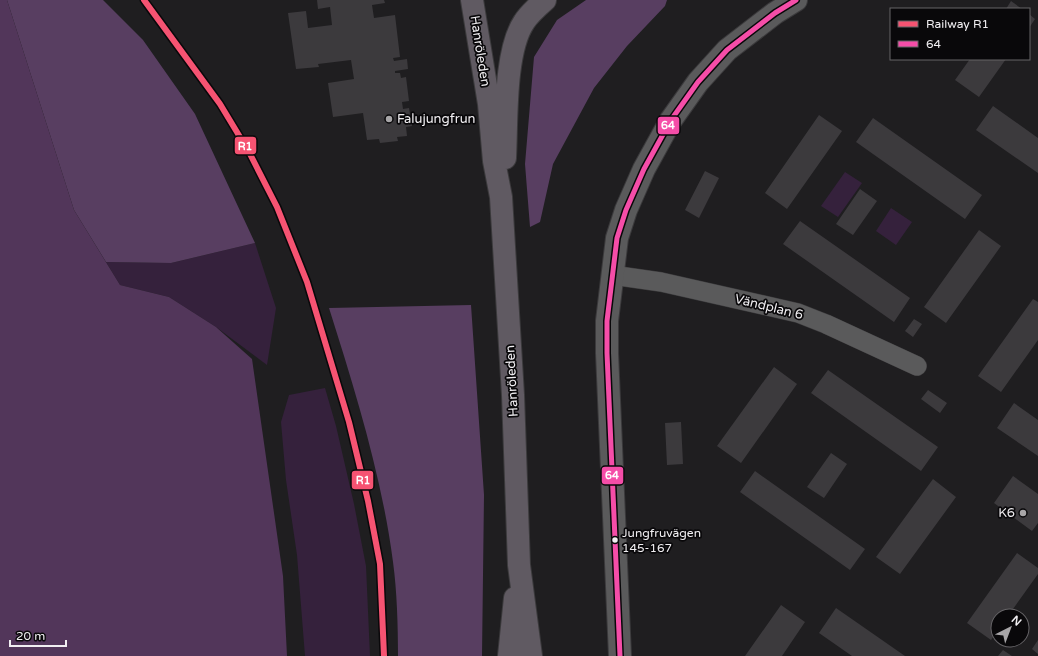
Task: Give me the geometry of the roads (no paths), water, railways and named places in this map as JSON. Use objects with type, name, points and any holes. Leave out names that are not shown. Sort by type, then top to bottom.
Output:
[{"type":"highway","name":"Hanröleden","points":[[472,0],[489,104],[494,161],[501,197],[513,395],[519,565],[531,656]]},
{"type":"highway","name":"Hanröleden","points":[[501,197],[505,164],[510,71],[513,45],[523,23],[545,0]]},
{"type":"highway","name":"Hanröleden","points":[[509,656],[519,565]]},
{"type":"street","points":[[620,656],[607,353],[607,321],[617,238],[626,210],[644,169],[671,120],[698,82],[727,50],[763,22],[796,0]]},
{"type":"street","name":"Vändplan 6","points":[[612,275],[661,282],[798,313],[826,324],[917,366]]},
{"type":"rail line","name":"R1","points":[[144,0],[220,104],[249,152],[277,207],[307,282],[349,422],[368,501],[380,564],[384,656]]},
{"type":"place","name":"Falujungfrun","points":[[389,119]]},
{"type":"place","name":"K6","points":[[1023,513]]},
{"type":"place","name":"Jungfruvägen 145-167","points":[[615,540]]}]
